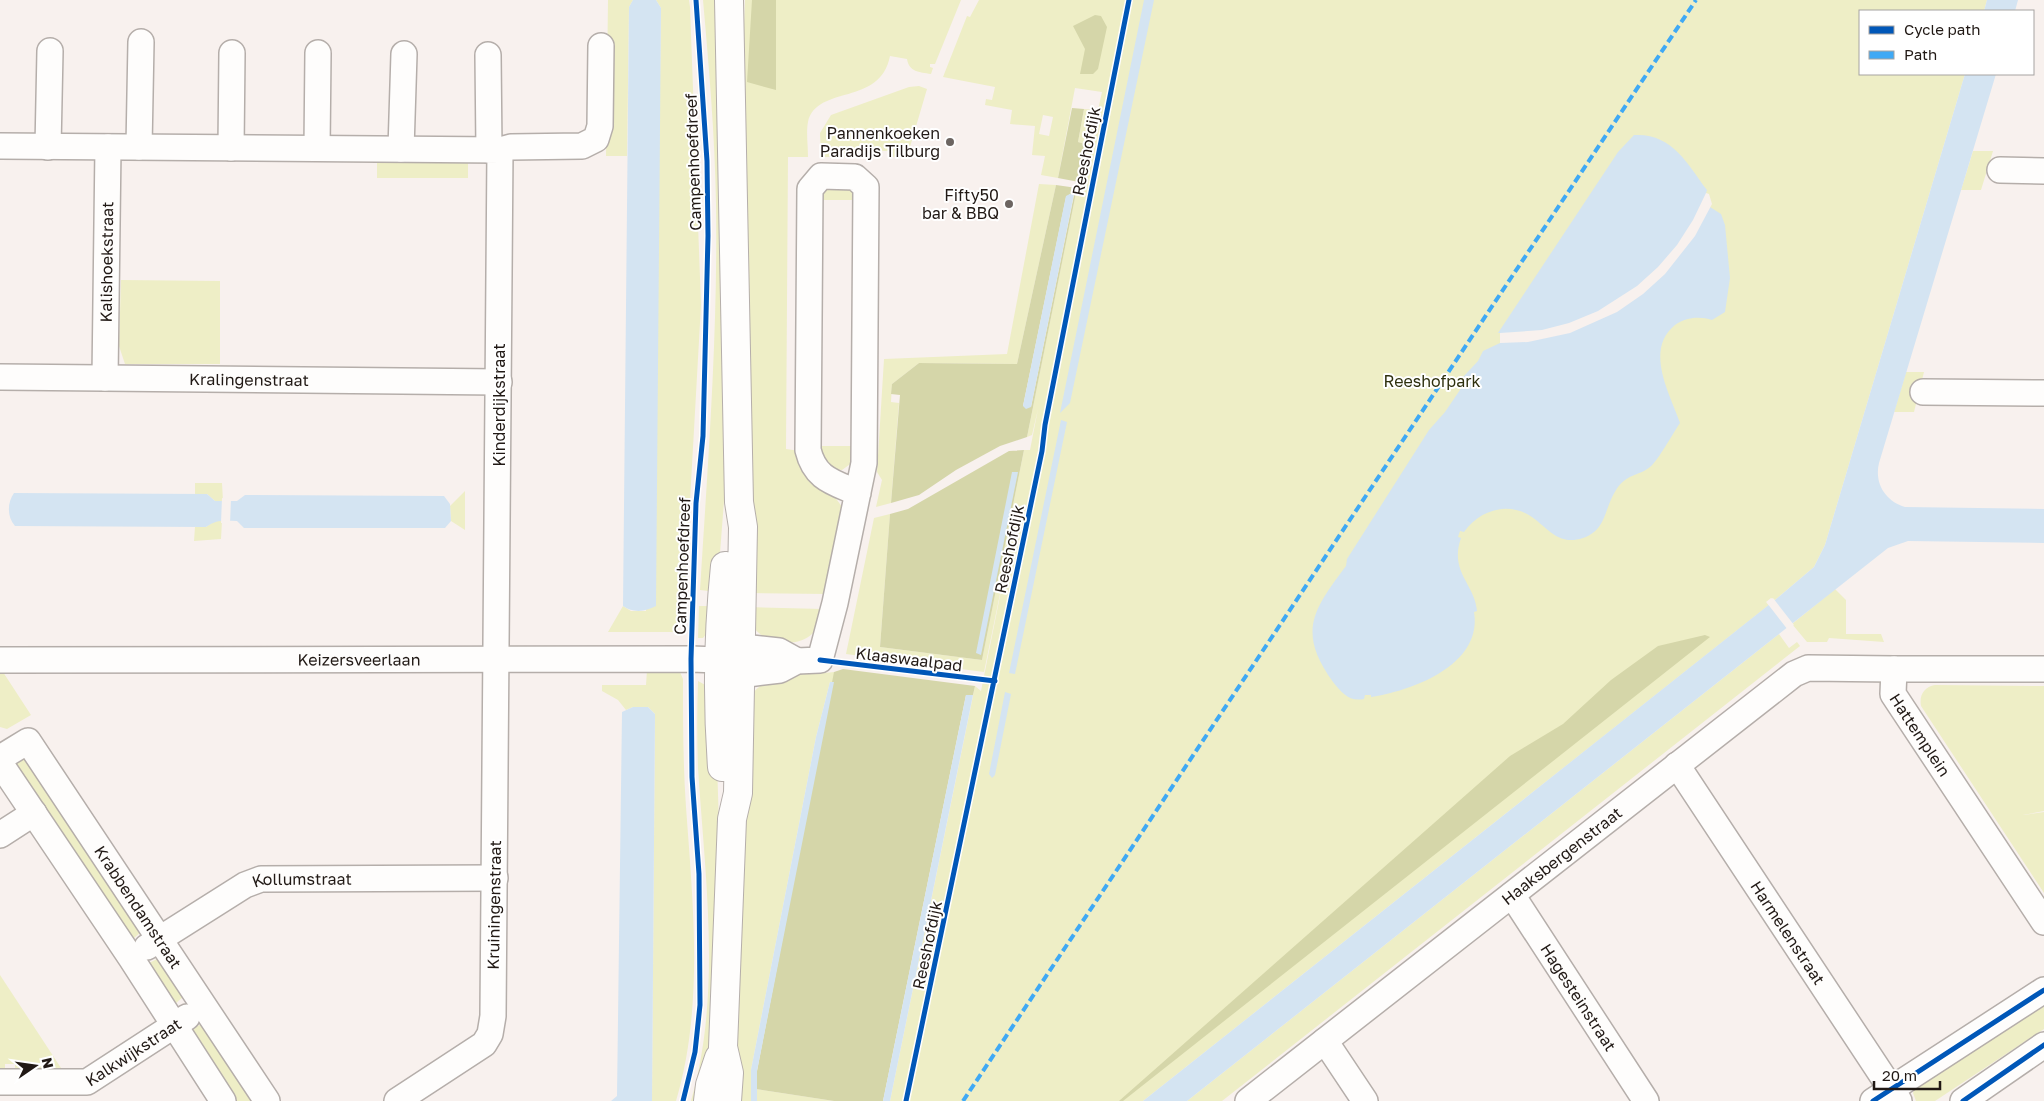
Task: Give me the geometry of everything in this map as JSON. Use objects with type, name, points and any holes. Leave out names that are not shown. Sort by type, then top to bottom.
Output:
[{"type":"street","points":[[727,1101],[729,1074],[723,1048],[732,819],[738,793],[742,647],[740,600],[743,527],[739,502],[729,0]]},
{"type":"street","points":[[139,147],[141,42]]},
{"type":"street","points":[[0,146],[494,150],[511,147],[582,146],[596,139],[600,126],[601,46]]},
{"type":"street","points":[[48,146],[50,51]]},
{"type":"street","points":[[232,53],[232,148]]},
{"type":"street","points":[[317,148],[318,54]]},
{"type":"street","points":[[401,149],[404,54]]},
{"type":"street","name":"Kinderdijkstraat","points":[[488,55],[494,150],[499,382],[497,660]]},
{"type":"street","name":"Kalishoekstraat","points":[[105,378],[108,147]]},
{"type":"street","points":[[2000,170],[2044,171]]},
{"type":"street","points":[[718,660],[740,675],[780,670],[797,661],[820,660],[836,603],[864,463],[866,186],[855,177],[821,176],[810,189],[808,450],[812,465],[822,476],[858,492]]},
{"type":"street","name":"Kralingenstraat","points":[[0,377],[499,382]]},
{"type":"street","points":[[1924,392],[2044,393]]},
{"type":"street","points":[[732,819],[724,791],[718,710],[718,660],[719,619],[729,526],[739,502]]},
{"type":"street","points":[[718,660],[742,647],[779,651],[797,661]]},
{"type":"street","name":"Keizersveerlaan","points":[[0,660],[718,660]]},
{"type":"street","name":"Kruiningenstraat","points":[[397,1101],[466,1058],[484,1044],[490,1034],[493,1016],[497,660]]},
{"type":"street","name":"Haaksbergenstraat","points":[[1248,1101],[1794,674],[1808,668],[1894,669]]},
{"type":"street","name":"Hattemplein","points":[[2044,669],[1894,669],[1893,694],[2044,922]]},
{"type":"street","name":"Krabbendamstraat","points":[[0,758],[28,742],[267,1101]]},
{"type":"street","points":[[0,763],[131,958],[172,1026],[223,1101]]},
{"type":"street","name":"Harmelenstraat","points":[[1677,765],[1887,1097]]},
{"type":"street","points":[[0,835],[34,813]]},
{"type":"street","name":"Kollumstraat","points":[[131,958],[245,885],[261,878],[495,878]]},
{"type":"street","name":"Hagesteinstraat","points":[[1512,894],[1646,1101]]},
{"type":"street","points":[[1887,1097],[2044,990]]},
{"type":"street","name":"Kalkwijkstraat","points":[[0,1082],[87,1082],[204,1006]]},
{"type":"street","points":[[1325,1041],[1365,1101]]},
{"type":"street","points":[[1963,1101],[2044,1045]]},
{"type":"street","points":[[708,1101],[710,1084],[723,1048]]},
{"type":"green space","points":[[608,0],[633,0],[629,7],[627,156],[606,156]]},
{"type":"green space","points":[[656,0],[689,0],[690,7],[701,305],[685,590],[678,593],[678,632],[608,632],[623,606],[631,611],[646,611],[657,295],[661,8]]},
{"type":"green space","points":[[703,0],[719,0],[725,488],[717,592],[700,590],[712,397],[716,252],[714,153]]},
{"type":"green space","points":[[745,0],[961,0],[935,64],[930,64],[930,67],[933,68],[931,74],[912,69],[907,59],[890,56],[884,72],[874,82],[862,89],[823,103],[814,110],[807,126],[808,157],[788,157],[786,449],[800,451],[843,508],[827,594],[748,593],[742,74]]},
{"type":"green space","points":[[752,0],[776,0],[776,90],[747,82]]},
{"type":"green space","name":"Reeshofpark","points":[[979,0],[1987,0],[1984,10],[1859,10],[1859,75],[1965,75],[1825,545],[1814,567],[1775,600],[1771,598],[1766,602],[1769,605],[1143,1101],[890,1101],[975,686],[981,691],[1016,516],[984,672],[846,654],[874,518],[890,514],[880,647],[982,660],[1024,450],[1030,450],[1038,409],[1032,435],[1027,437],[1077,188],[1083,188],[1084,183],[1079,182],[1085,144],[1078,142],[1084,109],[1098,110],[1102,92],[1075,88],[1058,178],[1041,175],[1045,156],[1032,155],[1035,126],[1010,124],[1012,110],[985,105],[986,99],[992,100],[995,87],[943,77],[967,16],[970,17]],"holes":[[[1043,115],[1053,117],[1049,136],[1039,134]]]},
{"type":"green space","points":[[1095,15],[1101,16],[1107,27],[1098,69],[1093,74],[1080,74],[1085,49],[1073,26]]},
{"type":"green space","points":[[919,86],[927,89],[907,157],[891,157],[891,151],[848,151],[848,157],[821,157],[820,133],[831,115],[909,87]]},
{"type":"green space","points":[[1072,108],[1084,109],[1078,142],[1085,144],[1079,182],[1058,178]]},
{"type":"green space","points":[[1973,151],[1993,151],[1981,190],[1961,190]]},
{"type":"green space","points":[[377,161],[468,161],[468,178],[377,178]]},
{"type":"green space","points":[[1039,184],[1056,185],[1017,364],[919,363],[892,384],[891,402],[899,403],[891,503],[876,507],[882,480],[877,472],[884,359],[1007,354]]},
{"type":"green space","points":[[1056,185],[1077,188],[1027,437],[1000,446],[956,470],[919,495],[891,503],[900,395],[891,394],[892,384],[919,363],[1017,364]],"holes":[[[1070,194],[1074,195],[1031,407],[1023,406],[1066,197]]]},
{"type":"green space","points":[[852,186],[857,200],[821,200],[825,187]]},
{"type":"green space","points":[[121,280],[220,281],[220,364],[125,364],[119,346]]},
{"type":"green space","points":[[1906,372],[1924,372],[1914,412],[1894,412]]},
{"type":"green space","points":[[819,446],[855,446],[853,462],[842,470],[827,468]]},
{"type":"green space","points":[[1024,450],[982,660],[880,647],[890,514],[908,509],[1009,451]]},
{"type":"green space","points":[[195,483],[222,483],[223,501],[215,501],[207,494],[195,494]]},
{"type":"green space","points":[[465,491],[465,530],[451,521],[450,506]]},
{"type":"green space","points":[[214,521],[222,521],[221,539],[194,541],[195,527],[206,527]]},
{"type":"green space","points":[[1835,589],[1846,600],[1846,634],[1881,634],[1884,642],[1829,638],[1827,642],[1807,642],[1792,624]]},
{"type":"green space","points":[[699,606],[715,606],[709,631],[703,638],[698,638]]},
{"type":"green space","points":[[747,607],[823,609],[818,626],[814,632],[806,638],[790,643],[773,641],[758,632],[752,624]]},
{"type":"green space","points":[[1779,634],[1789,648],[1797,642],[1800,646],[1222,1101],[1187,1101]]},
{"type":"green space","points":[[1705,635],[1710,637],[1123,1101],[1119,1101],[1510,756],[1563,724],[1611,680],[1658,646]]},
{"type":"green space","points":[[843,669],[975,686],[973,695],[966,695],[883,1101],[834,1101],[756,1089],[757,1071],[834,672]]},
{"type":"green space","points":[[647,670],[675,670],[680,672],[683,679],[684,775],[694,955],[690,1029],[685,1065],[676,1101],[652,1101],[655,714],[648,707],[633,707],[626,710],[618,700],[602,691],[602,685],[646,685]]},
{"type":"green space","points":[[0,672],[3,672],[31,715],[7,729],[0,727]]},
{"type":"green space","points":[[834,672],[834,682],[830,682],[816,737],[751,1070],[751,1101],[733,1101],[750,697],[757,688],[777,678],[800,674]]},
{"type":"green space","points":[[698,681],[707,686],[717,762],[720,858],[713,1036],[701,1101],[691,1101],[706,1019],[709,977],[707,893],[698,768]]},
{"type":"green space","points":[[1935,685],[2044,686],[2044,811],[2023,815],[2044,812],[2044,893],[1921,706],[1923,692]]},
{"type":"green space","points":[[27,758],[142,931],[133,939],[15,766],[19,761]]},
{"type":"green space","points":[[159,958],[184,996],[175,1004],[149,963]]},
{"type":"green space","points":[[0,975],[63,1071],[15,1070],[15,1064],[5,1064],[5,1071],[0,1070]]},
{"type":"green space","points":[[2044,1002],[2044,1029],[1935,1101],[1916,1101],[1913,1093],[1915,1087]]},
{"type":"green space","points":[[203,1024],[259,1101],[232,1101],[191,1032],[197,1026]]},
{"type":"green space","points":[[756,1089],[834,1101],[757,1101]]},
{"type":"water","points":[[633,0],[656,0],[661,8],[656,606],[648,610],[639,611],[623,606],[629,7]]},
{"type":"water","points":[[1144,0],[1154,0],[1070,403],[1060,413]]},
{"type":"water","points":[[1987,0],[2018,0],[2015,10],[1984,10]]},
{"type":"water","points":[[1965,75],[1996,75],[1879,463],[1878,478],[1887,496],[1892,501],[1905,507],[2044,509],[2044,543],[1908,541],[1888,548],[1187,1101],[1143,1101],[1775,600],[1814,567],[1825,545]]},
{"type":"water","points":[[1634,135],[1659,139],[1669,144],[1685,160],[1707,190],[1706,193],[1710,207],[1721,214],[1725,225],[1730,278],[1725,312],[1712,320],[1693,318],[1679,322],[1666,335],[1661,347],[1662,372],[1680,423],[1653,464],[1628,478],[1620,485],[1612,497],[1597,530],[1583,538],[1566,540],[1552,534],[1527,514],[1509,509],[1501,509],[1484,514],[1464,532],[1460,531],[1458,537],[1461,538],[1458,560],[1460,569],[1472,593],[1477,611],[1474,612],[1474,631],[1467,647],[1456,661],[1441,672],[1406,689],[1371,697],[1371,695],[1365,695],[1364,699],[1359,700],[1350,698],[1333,682],[1315,649],[1313,635],[1318,609],[1346,566],[1347,559],[1429,430],[1445,412],[1464,384],[1463,377],[1478,361],[1483,351],[1500,343],[1500,333],[1498,333],[1618,152]]},
{"type":"water","points":[[1074,194],[1031,407],[1026,409],[1023,406],[1066,196]]},
{"type":"water","points":[[1061,420],[1067,422],[1015,674],[1009,673]]},
{"type":"water","points":[[1012,472],[1018,472],[981,655],[976,653]]},
{"type":"water","points":[[14,493],[207,494],[215,501],[237,501],[245,495],[444,496],[450,504],[451,521],[445,528],[244,528],[237,521],[217,522],[206,527],[15,526],[10,518],[9,510],[10,501]]},
{"type":"water","points":[[830,682],[834,682],[757,1071],[757,1101],[751,1101],[751,1070],[816,737]]},
{"type":"water","points":[[1005,692],[1011,694],[995,775],[992,778],[989,774]]},
{"type":"water","points":[[966,695],[973,695],[890,1101],[883,1101]]},
{"type":"water","points":[[633,707],[648,707],[655,714],[652,1101],[611,1101],[617,1096],[622,712]]},
{"type":"pier","points":[[1706,193],[1709,194],[1712,204],[1695,236],[1665,274],[1643,294],[1617,312],[1570,333],[1528,342],[1500,343],[1500,333],[1542,330],[1569,323],[1598,311],[1637,286],[1658,267],[1677,245],[1693,220]]},
{"type":"pier","points":[[222,498],[231,499],[230,524],[221,523]]},
{"type":"pier","points":[[1773,598],[1794,625],[1788,630],[1767,603]]},
{"type":"marked path","points":[[963,1101],[1696,0]]},
{"type":"cycle path","name":"Campenhoefdreef","points":[[683,1101],[695,1052],[700,1005],[699,874],[692,777],[691,659],[696,503],[703,436],[708,236],[707,161],[696,0]]},
{"type":"cycle path","name":"Reeshofdijk","points":[[906,1101],[1042,451],[1045,425],[1129,0]]},
{"type":"cycle path","name":"Klaaswaalpad","points":[[820,660],[995,681]]},
{"type":"cycle path","points":[[1873,1101],[2044,990]]},
{"type":"cycle path","points":[[1963,1101],[2044,1045]]},
{"type":"place","name":"Pannenkoeken Paradijs Tilburg","points":[[950,142]]},
{"type":"place","name":"Fifty50 bar & BBQ","points":[[1009,204]]}]
